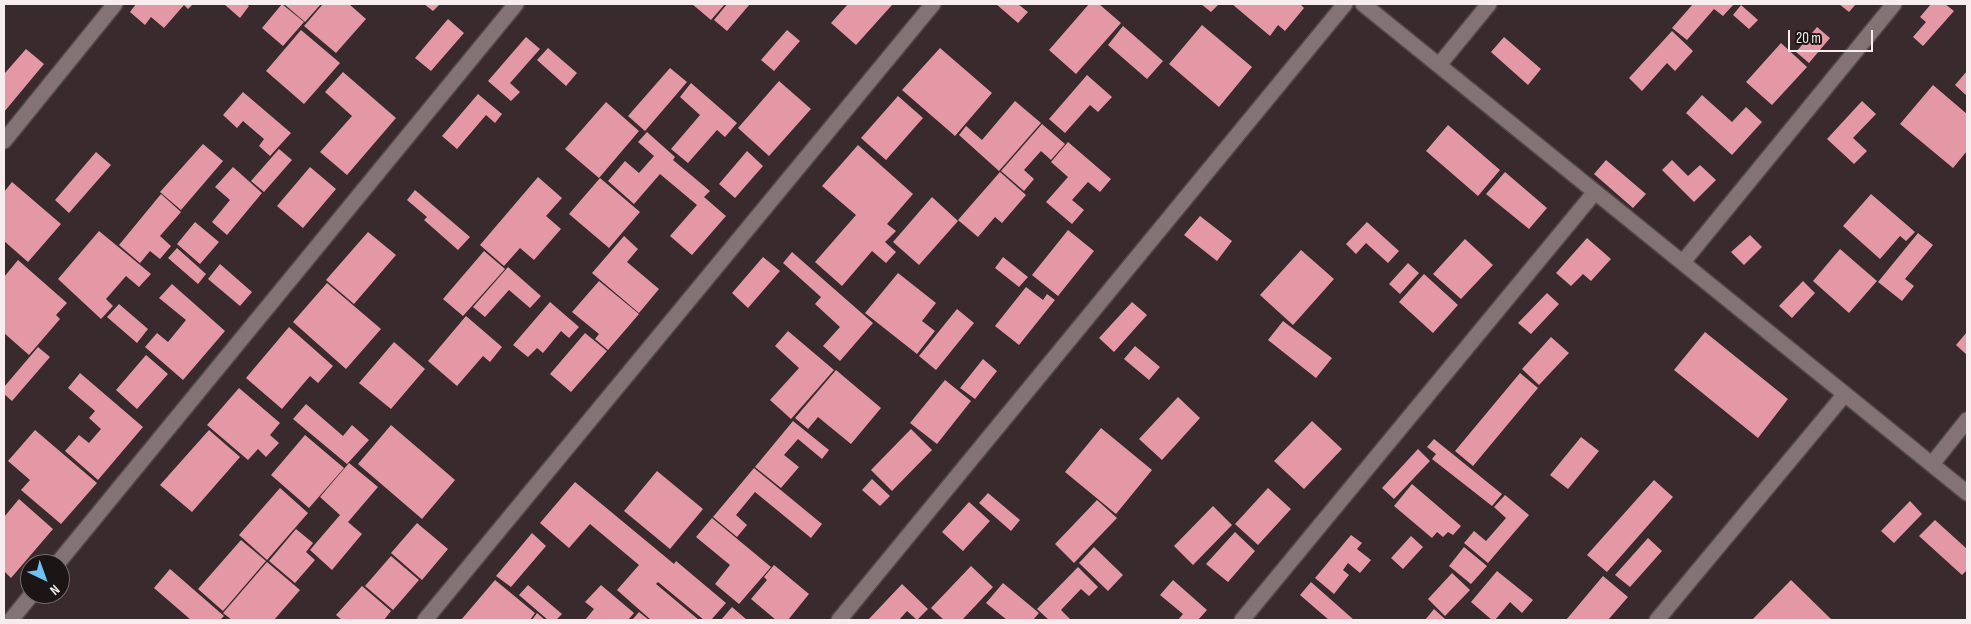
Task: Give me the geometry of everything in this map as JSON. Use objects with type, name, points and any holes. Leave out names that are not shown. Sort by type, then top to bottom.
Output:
[{"type":"street","points":[[4,140],[116,4]]},
{"type":"street","points":[[65,554],[516,4]]},
{"type":"street","points":[[425,620],[933,4]]},
{"type":"street","points":[[839,620],[1345,4]]},
{"type":"street","points":[[1363,4],[1967,493]]},
{"type":"street","points":[[1439,65],[1489,4]]},
{"type":"street","points":[[1682,262],[1894,4]]},
{"type":"street","points":[[1242,620],[1594,192]]},
{"type":"street","points":[[1657,620],[1845,394]]},
{"type":"street","points":[[1932,464],[1967,420]]},
{"type":"street","points":[[11,620],[24,604]]},
{"type":"building","points":[[136,4],[193,4],[188,9],[184,5],[164,28],[151,17],[145,25],[130,12]]},
{"type":"building","points":[[224,4],[246,4],[249,6],[240,18]]},
{"type":"building","points":[[282,4],[304,22],[283,46],[262,28]]},
{"type":"building","points":[[284,4],[321,4],[305,22]]},
{"type":"building","points":[[323,4],[349,4],[366,19],[336,53],[304,26]]},
{"type":"building","points":[[424,4],[440,4],[433,11]]},
{"type":"building","points":[[692,4],[725,4],[711,20]]},
{"type":"building","points":[[727,4],[750,4],[727,31],[714,20]]},
{"type":"building","points":[[848,4],[892,5],[856,45],[831,23]]},
{"type":"building","points":[[996,4],[1018,4],[1028,12],[1018,23]]},
{"type":"building","points":[[1089,4],[1099,4],[1121,23],[1076,74],[1049,50]]},
{"type":"building","points":[[1201,4],[1219,4],[1211,12]]},
{"type":"building","points":[[1232,4],[1300,4],[1304,8],[1285,31],[1278,25],[1270,36]]},
{"type":"building","points":[[1693,4],[1734,4],[1723,16],[1714,9],[1687,40],[1672,28]]},
{"type":"building","points":[[1839,4],[1856,4],[1849,12]]},
{"type":"building","points":[[1931,4],[1945,4],[1954,11],[1923,46],[1913,37],[1926,22],[1920,17]]},
{"type":"building","points":[[1741,5],[1758,20],[1749,29],[1733,15]]},
{"type":"building","points":[[448,19],[464,33],[431,71],[415,58]]},
{"type":"building","points":[[1202,25],[1252,67],[1219,107],[1169,64]]},
{"type":"building","points":[[1123,26],[1163,61],[1147,79],[1108,45]]},
{"type":"building","points":[[1817,27],[1830,38],[1809,63],[1796,52]]},
{"type":"building","points":[[301,30],[340,63],[304,104],[266,71]]},
{"type":"building","points":[[787,30],[800,41],[774,71],[761,60]]},
{"type":"building","points":[[1672,31],[1693,51],[1675,71],[1667,63],[1642,91],[1629,78]]},
{"type":"building","points":[[526,37],[540,49],[510,83],[520,92],[511,101],[488,81]]},
{"type":"building","points":[[1504,37],[1541,69],[1528,85],[1491,52]]},
{"type":"building","points":[[1781,43],[1807,67],[1772,105],[1746,82]]},
{"type":"building","points":[[548,48],[577,73],[566,86],[537,60]]},
{"type":"building","points":[[940,48],[992,93],[955,136],[902,90]]},
{"type":"building","points":[[26,49],[44,64],[4,112],[4,72]]},
{"type":"building","points":[[670,68],[687,82],[645,131],[628,116]]},
{"type":"building","points":[[1967,71],[1967,96],[1955,85]]},
{"type":"building","points":[[343,72],[396,118],[347,175],[320,152],[352,116],[325,92]]},
{"type":"building","points":[[1087,75],[1112,97],[1098,112],[1090,105],[1065,133],[1049,119]]},
{"type":"building","points":[[779,81],[811,109],[769,156],[738,128]]},
{"type":"building","points":[[691,83],[737,123],[725,137],[717,130],[688,163],[671,149],[700,115],[680,97]]},
{"type":"building","points":[[1933,85],[1967,114],[1967,151],[1953,168],[1900,124]]},
{"type":"building","points":[[243,92],[291,133],[270,156],[259,146],[264,139],[243,121],[237,128],[223,115]]},
{"type":"building","points":[[478,94],[502,114],[495,123],[486,115],[457,149],[442,136]]},
{"type":"building","points":[[1702,95],[1732,122],[1746,107],[1762,122],[1732,155],[1686,113]]},
{"type":"building","points":[[898,96],[923,118],[886,160],[861,138]]},
{"type":"building","points":[[1015,101],[1041,123],[999,171],[959,135],[966,126],[982,140]]},
{"type":"building","points":[[1862,101],[1876,114],[1853,138],[1867,151],[1854,164],[1827,139]]},
{"type":"building","points":[[606,102],[639,131],[599,178],[565,149]]},
{"type":"building","points":[[1042,124],[1065,144],[1051,160],[1041,151],[1024,170],[1034,179],[1024,191],[1001,171]]},
{"type":"building","points":[[1448,125],[1500,170],[1478,196],[1426,151]]},
{"type":"building","points":[[647,132],[675,157],[673,160],[710,191],[704,197],[726,216],[692,255],[670,236],[697,205],[660,174],[634,204],[608,181],[625,161],[639,173],[654,156],[638,142]]},
{"type":"building","points":[[1068,142],[1111,179],[1100,192],[1088,182],[1072,200],[1084,210],[1072,224],[1046,202],[1068,177],[1051,162]]},
{"type":"building","points":[[203,144],[223,161],[181,210],[160,192]]},
{"type":"building","points":[[858,145],[913,194],[887,224],[896,231],[885,242],[896,252],[886,263],[872,251],[842,286],[815,262],[856,215],[822,186]]},
{"type":"building","points":[[279,149],[292,160],[264,192],[251,181]]},
{"type":"building","points":[[747,151],[763,166],[735,198],[719,184]]},
{"type":"building","points":[[96,152],[111,165],[69,213],[55,200]]},
{"type":"building","points":[[1606,160],[1646,194],[1633,208],[1594,174]]},
{"type":"building","points":[[1672,160],[1688,176],[1700,165],[1716,180],[1694,202],[1662,170]]},
{"type":"building","points":[[233,167],[262,193],[227,235],[212,222],[230,200],[215,187]]},
{"type":"building","points":[[310,167],[336,189],[303,228],[277,206]]},
{"type":"building","points":[[1000,172],[1026,195],[1002,223],[995,217],[978,237],[958,220]]},
{"type":"building","points":[[1505,172],[1547,208],[1529,229],[1486,194]]},
{"type":"building","points":[[538,177],[562,198],[546,216],[561,229],[534,260],[520,248],[504,266],[480,245]]},
{"type":"building","points":[[600,178],[640,212],[609,248],[569,214]]},
{"type":"building","points":[[12,182],[61,224],[28,262],[4,241],[4,192]]},
{"type":"building","points":[[415,190],[470,237],[458,250],[424,220],[427,217],[407,200]]},
{"type":"building","points":[[161,194],[181,212],[160,236],[171,246],[160,259],[150,251],[140,263],[119,245]]},
{"type":"building","points":[[1871,194],[1915,232],[1906,241],[1900,236],[1880,259],[1843,226]]},
{"type":"building","points":[[932,197],[958,221],[919,265],[893,242]]},
{"type":"building","points":[[1200,216],[1232,241],[1217,261],[1184,235]]},
{"type":"building","points":[[195,222],[219,242],[200,264],[177,244]]},
{"type":"building","points":[[1367,222],[1399,251],[1388,263],[1366,243],[1356,254],[1346,244]]},
{"type":"building","points":[[1068,230],[1094,251],[1058,296],[1032,275]]},
{"type":"building","points":[[99,231],[151,274],[139,287],[126,276],[106,299],[113,306],[101,319],[58,279]]},
{"type":"building","points":[[368,232],[396,255],[354,304],[326,280]]},
{"type":"building","points":[[1918,233],[1933,245],[1905,279],[1914,286],[1902,301],[1878,282]]},
{"type":"building","points":[[1750,235],[1762,247],[1744,265],[1731,252]]},
{"type":"building","points":[[624,236],[638,249],[627,262],[659,289],[639,313],[592,273]]},
{"type":"building","points":[[1587,238],[1611,259],[1591,281],[1583,274],[1571,286],[1556,273]]},
{"type":"building","points":[[1465,239],[1493,265],[1461,299],[1433,274]]},
{"type":"building","points":[[177,248],[206,274],[198,284],[168,258]]},
{"type":"building","points":[[1840,249],[1877,281],[1849,313],[1813,281]]},
{"type":"building","points":[[1301,250],[1334,279],[1293,325],[1260,295]]},
{"type":"building","points":[[484,251],[505,269],[463,316],[443,299]]},
{"type":"building","points":[[792,252],[873,323],[840,361],[823,346],[840,327],[815,304],[821,297],[783,263]]},
{"type":"building","points":[[763,257],[780,271],[748,308],[732,293]]},
{"type":"building","points":[[1003,257],[1028,277],[1019,287],[995,268]]},
{"type":"building","points":[[18,260],[67,303],[56,315],[60,319],[29,355],[4,333],[4,277]]},
{"type":"building","points":[[1408,263],[1419,273],[1400,294],[1389,284]]},
{"type":"building","points":[[220,264],[252,292],[240,306],[208,279]]},
{"type":"building","points":[[508,267],[541,296],[530,308],[509,290],[485,317],[473,307]]},
{"type":"building","points":[[898,273],[936,303],[922,321],[935,331],[917,354],[865,313]]},
{"type":"building","points":[[1424,274],[1458,305],[1433,333],[1399,302]]},
{"type":"building","points":[[599,281],[639,314],[608,350],[595,339],[599,334],[572,312]]},
{"type":"building","points":[[1803,281],[1815,293],[1792,318],[1779,306]]},
{"type":"building","points":[[327,283],[381,329],[346,369],[293,322]]},
{"type":"building","points":[[172,284],[225,331],[183,380],[145,347],[157,333],[168,342],[186,320],[159,298]]},
{"type":"building","points":[[1026,287],[1043,300],[1047,294],[1055,300],[1019,345],[995,326]]},
{"type":"building","points":[[1547,293],[1559,304],[1531,334],[1518,323]]},
{"type":"building","points":[[550,302],[579,327],[569,338],[561,331],[543,353],[537,348],[528,357],[513,345]]},
{"type":"building","points":[[1132,302],[1147,315],[1114,352],[1099,338]]},
{"type":"building","points":[[119,304],[148,329],[137,343],[107,317]]},
{"type":"building","points":[[957,309],[974,323],[936,370],[919,356]]},
{"type":"building","points":[[466,316],[502,347],[490,362],[483,356],[457,386],[428,361]]},
{"type":"building","points":[[1283,321],[1332,358],[1316,378],[1268,340]]},
{"type":"building","points":[[289,327],[333,366],[318,383],[310,376],[282,409],[246,378]]},
{"type":"building","points":[[788,331],[834,370],[791,419],[770,400],[799,368],[775,346]]},
{"type":"building","points":[[1705,332],[1788,399],[1758,438],[1674,370]]},
{"type":"building","points":[[1967,332],[1967,355],[1956,345]]},
{"type":"building","points":[[585,333],[607,351],[571,392],[550,374]]},
{"type":"building","points":[[1551,337],[1569,353],[1539,385],[1522,369]]},
{"type":"building","points":[[394,342],[425,369],[391,409],[359,383]]},
{"type":"building","points":[[1135,346],[1160,367],[1149,380],[1124,359]]},
{"type":"building","points":[[38,347],[50,357],[12,401],[4,394],[4,387]]},
{"type":"building","points":[[146,355],[168,374],[137,409],[116,390]]},
{"type":"building","points":[[983,359],[997,371],[975,399],[960,388]]},
{"type":"building","points":[[836,370],[881,408],[851,444],[818,417],[808,429],[795,418]]},
{"type":"building","points":[[80,373],[143,427],[98,480],[65,451],[79,435],[89,443],[101,429],[89,418],[95,411],[68,388]]},
{"type":"building","points":[[1520,373],[1538,388],[1473,466],[1455,451]]},
{"type":"building","points":[[945,380],[971,401],[937,444],[910,423]]},
{"type":"building","points":[[239,388],[280,423],[270,435],[279,443],[266,457],[258,449],[248,460],[207,425]]},
{"type":"building","points":[[1178,397],[1200,418],[1162,460],[1139,439]]},
{"type":"building","points":[[306,404],[343,436],[352,425],[369,440],[347,464],[293,419]]},
{"type":"building","points":[[793,421],[829,450],[822,459],[798,439],[784,455],[799,467],[781,488],[755,467]]},
{"type":"building","points":[[1312,421],[1342,449],[1304,489],[1274,461]]},
{"type":"building","points":[[391,425],[455,480],[422,519],[358,464]]},
{"type":"building","points":[[1101,428],[1152,470],[1116,514],[1065,472]]},
{"type":"building","points":[[911,429],[932,450],[892,491],[871,470]]},
{"type":"building","points":[[35,430],[97,483],[61,524],[21,490],[30,480],[8,461]]},
{"type":"building","points":[[209,430],[240,457],[192,512],[160,485]]},
{"type":"building","points":[[305,435],[344,468],[309,508],[271,475]]},
{"type":"building","points":[[1581,437],[1599,451],[1568,489],[1550,475]]},
{"type":"building","points":[[1434,439],[1502,494],[1492,506],[1432,459],[1436,454],[1427,447]]},
{"type":"building","points":[[1418,449],[1430,461],[1394,499],[1382,488]]},
{"type":"building","points":[[349,463],[378,487],[348,522],[362,534],[332,570],[310,550],[340,515],[320,497]]},
{"type":"building","points":[[754,468],[822,524],[811,538],[755,492],[736,515],[747,525],[737,537],[713,517]]},
{"type":"building","points":[[657,471],[703,509],[670,549],[624,511]]},
{"type":"building","points":[[872,479],[890,496],[880,506],[862,490]]},
{"type":"building","points":[[1654,480],[1673,497],[1607,572],[1587,555]]},
{"type":"building","points":[[575,482],[674,564],[676,561],[726,603],[711,620],[704,620],[658,582],[656,584],[699,620],[651,620],[617,590],[639,565],[590,524],[569,548],[540,523]]},
{"type":"building","points":[[1412,484],[1461,526],[1453,535],[1448,532],[1443,537],[1437,532],[1432,538],[1394,506]]},
{"type":"building","points":[[280,488],[308,513],[267,560],[239,535]]},
{"type":"building","points":[[1268,488],[1291,509],[1258,545],[1235,524]]},
{"type":"building","points":[[988,493],[1020,520],[1011,531],[979,503]]},
{"type":"building","points":[[1505,495],[1529,515],[1488,563],[1464,543],[1474,531],[1486,541],[1506,518],[1494,507]]},
{"type":"building","points":[[19,499],[53,529],[32,554],[20,554],[20,568],[11,578],[4,571],[4,517]]},
{"type":"building","points":[[1097,500],[1117,518],[1074,563],[1055,544]]},
{"type":"building","points":[[1910,501],[1922,514],[1894,543],[1881,531]]},
{"type":"building","points":[[969,502],[990,521],[963,551],[942,532]]},
{"type":"building","points":[[1213,506],[1232,525],[1193,565],[1174,546]]},
{"type":"building","points":[[712,518],[771,567],[739,604],[715,584],[730,565],[696,537]]},
{"type":"building","points":[[1935,520],[1967,549],[1967,570],[1962,575],[1919,536]]},
{"type":"building","points":[[417,523],[448,549],[422,580],[391,553]]},
{"type":"building","points":[[296,529],[313,543],[306,552],[315,560],[295,583],[269,561]]},
{"type":"building","points":[[1235,532],[1255,551],[1228,582],[1206,564]]},
{"type":"building","points":[[532,533],[546,546],[511,587],[496,576]]},
{"type":"building","points":[[1351,535],[1362,543],[1357,549],[1371,560],[1360,573],[1348,563],[1343,570],[1349,575],[1334,594],[1315,578]]},
{"type":"building","points":[[1411,536],[1423,547],[1403,569],[1391,558]]},
{"type":"building","points":[[1648,538],[1662,551],[1630,587],[1615,575]]},
{"type":"building","points":[[241,540],[266,561],[223,611],[198,589]]},
{"type":"building","points":[[1094,547],[1123,575],[1108,591],[1079,563]]},
{"type":"building","points":[[1464,547],[1487,566],[1471,584],[1449,566]]},
{"type":"building","points":[[391,556],[419,580],[393,610],[365,586]]},
{"type":"building","points":[[267,562],[300,590],[274,620],[232,620],[223,613]]},
{"type":"building","points":[[774,565],[809,594],[788,620],[776,620],[751,599],[767,580],[764,577]]},
{"type":"building","points":[[971,566],[993,587],[962,620],[944,620],[931,608]]},
{"type":"building","points":[[1078,567],[1098,587],[1089,596],[1081,589],[1061,610],[1069,620],[1049,620],[1037,609]]},
{"type":"building","points":[[170,569],[224,616],[220,620],[191,620],[154,588]]},
{"type":"building","points":[[1497,571],[1533,600],[1522,613],[1510,602],[1495,620],[1492,620],[1471,602]]},
{"type":"building","points":[[1452,573],[1470,590],[1445,616],[1428,599]]},
{"type":"building","points":[[1603,576],[1628,597],[1608,620],[1566,620]]},
{"type":"building","points":[[495,580],[535,613],[530,620],[461,620]]},
{"type":"building","points":[[1173,580],[1207,610],[1198,620],[1178,620],[1183,614],[1160,595]]},
{"type":"building","points":[[1791,580],[1832,620],[1752,620]]},
{"type":"building","points":[[1311,582],[1354,620],[1329,620],[1300,595]]},
{"type":"building","points":[[1003,583],[1039,613],[1033,620],[1007,620],[986,603]]},
{"type":"building","points":[[902,584],[928,609],[917,620],[907,611],[899,620],[868,620]]},
{"type":"building","points":[[528,585],[562,614],[556,620],[548,620],[519,595]]},
{"type":"building","points":[[601,585],[634,613],[628,620],[585,620],[594,609],[585,602]]},
{"type":"building","points":[[362,586],[391,611],[384,620],[342,620],[336,615]]},
{"type":"building","points":[[732,607],[747,620],[721,620]]},
{"type":"building","points":[[1434,609],[1445,619],[1444,620],[1425,620]]},
{"type":"building","points":[[639,612],[649,620],[632,620]]},
{"type":"building","points":[[537,613],[545,620],[532,620]]}]
